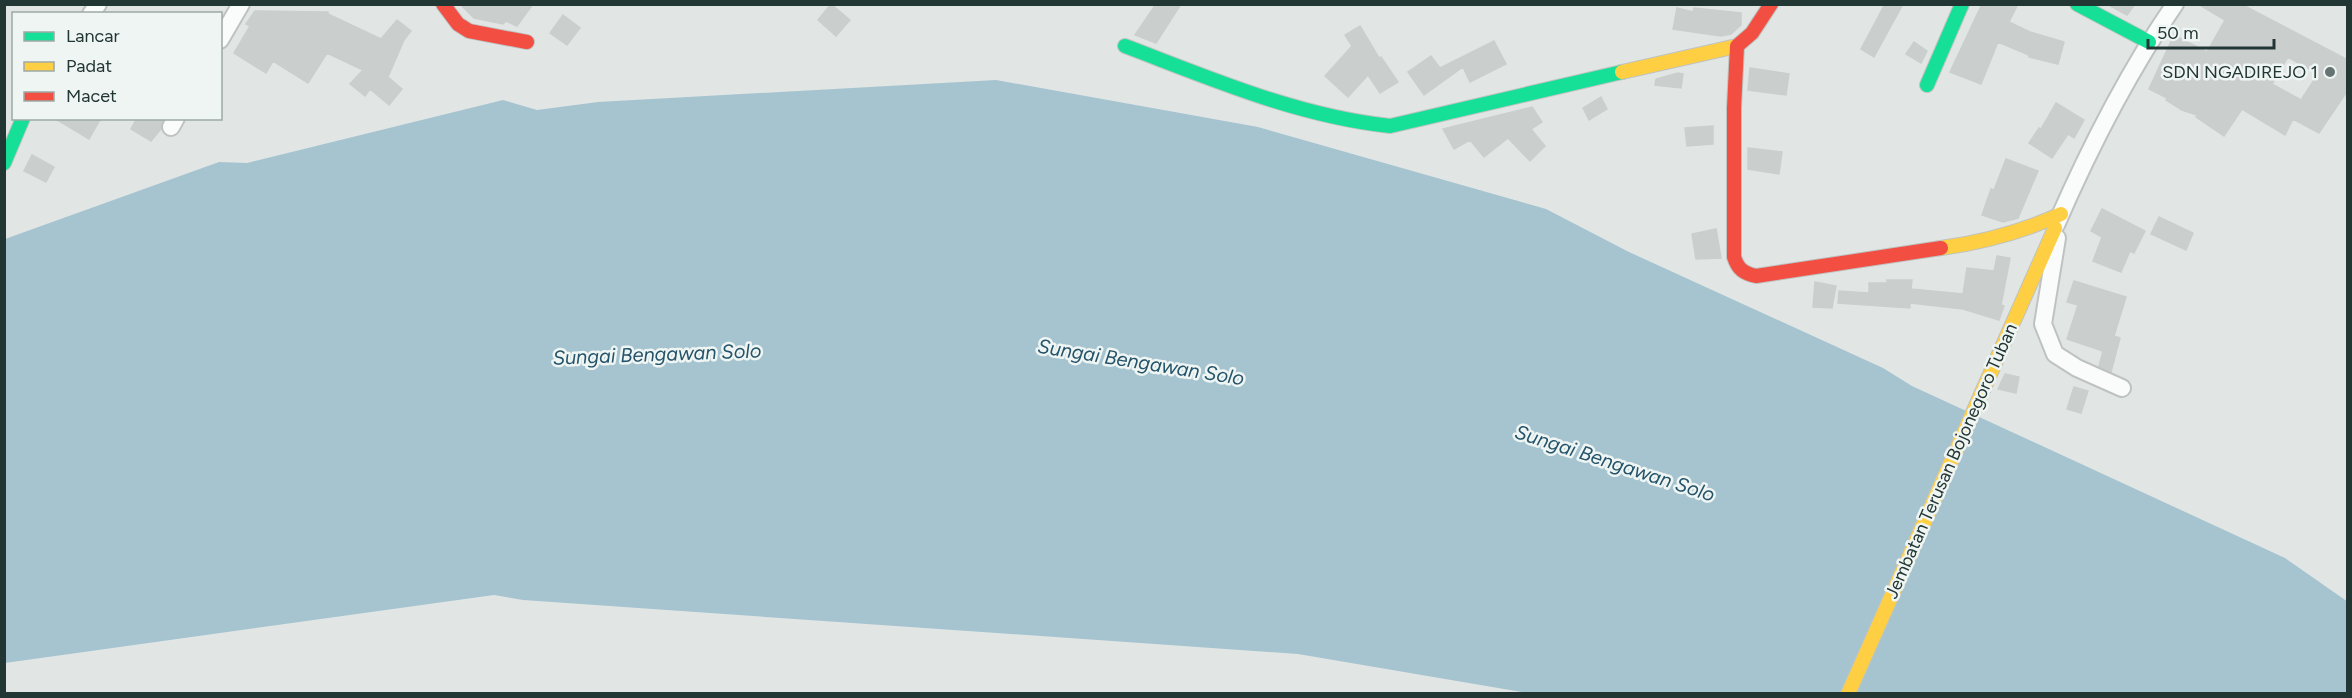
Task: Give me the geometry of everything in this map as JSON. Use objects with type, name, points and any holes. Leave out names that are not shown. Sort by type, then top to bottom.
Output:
[{"type":"street","points":[[222,37],[241,4]]},
{"type":"street","points":[[442,4],[458,24],[469,31],[527,42]]},
{"type":"street","points":[[1125,46],[1274,102],[1363,124],[1390,126],[1737,46],[1752,33],[1771,4]]},
{"type":"street","points":[[1928,85],[1962,4]]},
{"type":"street","points":[[2077,4],[2149,42]]},
{"type":"street","points":[[2121,388],[2078,368],[2055,354],[2043,324],[2058,221],[2123,89],[2149,42],[2175,4]]},
{"type":"street","points":[[1737,46],[1734,108],[1734,257],[1738,268],[1747,274],[1755,276],[1799,271],[1896,254],[1980,243],[2058,221]]},
{"type":"street","points":[[4,163],[22,120]]},
{"type":"street","name":"Jembatan Terusan Bojonegoro Tuban","points":[[1848,693],[2058,221]]},
{"type":"water","name":"Sungai Bengawan Solo","points":[[996,80],[1258,127],[1546,209],[1629,252],[1883,368],[1912,386],[2285,558],[2348,602],[2347,694],[1528,693],[1298,654],[523,600],[494,595],[5,663],[5,239],[219,162],[247,163],[503,100],[537,110],[598,102]]},
{"type":"building","points":[[460,4],[533,4],[517,26],[506,21],[503,24],[474,18]]},
{"type":"building","points":[[831,4],[850,20],[836,36],[818,20]]},
{"type":"building","points":[[1156,4],[1181,4],[1156,43],[1135,35]]},
{"type":"building","points":[[1885,4],[1903,4],[1874,57],[1861,49]]},
{"type":"building","points":[[1982,4],[2018,4],[2009,22],[2030,32],[2064,42],[2058,64],[2029,57],[2029,55],[1998,42],[1981,84],[1950,72]]},
{"type":"building","points":[[2107,4],[2135,4],[2127,15]]},
{"type":"building","points":[[2198,4],[2241,4],[2348,60],[2348,90],[2319,133],[2293,119],[2285,135],[2242,109],[2224,136],[2196,117],[2197,115],[2182,110],[2166,100],[2167,98],[2149,89],[2174,35],[2207,52],[2225,20]],"holes":[[[2288,57],[2318,74],[2301,100],[2272,84]]]},
{"type":"building","points":[[1677,8],[1693,12],[1694,8],[1741,13],[1741,25],[1731,34],[1721,36],[1673,29]]},
{"type":"building","points":[[255,11],[328,12],[381,39],[397,20],[411,31],[404,40],[388,77],[402,89],[389,105],[370,89],[365,96],[350,84],[363,70],[327,53],[308,83],[273,61],[266,73],[234,53],[250,26],[246,24]]},
{"type":"building","points":[[563,15],[580,28],[567,45],[550,33]]},
{"type":"building","points":[[1360,26],[1379,58],[1381,57],[1398,82],[1380,93],[1368,75],[1348,97],[1325,76],[1352,46],[1345,35]]},
{"type":"building","points":[[1494,41],[1506,64],[1470,82],[1463,67],[1424,95],[1408,72],[1431,56],[1440,68]]},
{"type":"building","points":[[1914,42],[1927,51],[1921,63],[1906,54]]},
{"type":"building","points":[[1750,68],[1789,74],[1786,95],[1748,90]]},
{"type":"building","points":[[1678,73],[1683,74],[1681,88],[1655,85],[1656,79]]},
{"type":"building","points":[[1601,97],[1607,109],[1589,120],[1583,108]]},
{"type":"building","points":[[2056,103],[2084,120],[2074,138],[2068,134],[2052,158],[2029,143],[2039,128],[2041,129]]},
{"type":"building","points":[[1532,107],[1542,122],[1531,129],[1545,146],[1530,161],[1508,138],[1484,157],[1470,140],[1454,149],[1443,129]]},
{"type":"building","points":[[57,120],[100,120],[89,139]]},
{"type":"building","points":[[136,120],[163,120],[161,129],[151,141],[131,129]]},
{"type":"building","points":[[1713,126],[1713,144],[1687,146],[1685,128]]},
{"type":"building","points":[[1748,148],[1782,152],[1779,174],[1748,169]]},
{"type":"building","points":[[32,155],[54,167],[46,182],[24,171]]},
{"type":"building","points":[[2006,159],[2038,171],[2018,218],[2003,222],[1982,215],[1991,189],[1994,190]]},
{"type":"building","points":[[2102,209],[2145,231],[2134,253],[2130,251],[2121,272],[2093,261],[2102,237],[2091,231]]},
{"type":"building","points":[[2159,217],[2193,233],[2186,250],[2151,234]]},
{"type":"building","points":[[1716,229],[1721,258],[1696,259],[1692,234]]},
{"type":"building","points":[[1997,256],[2010,258],[2001,305],[2004,306],[1999,320],[1963,309],[1910,303],[1910,308],[1838,303],[1839,291],[1869,293],[1869,283],[1887,283],[1887,280],[1912,280],[1911,289],[1963,294],[1967,268],[1994,271]]},
{"type":"building","points":[[2074,281],[2126,297],[2114,336],[2120,338],[2111,372],[2099,366],[2103,351],[2067,339],[2078,305],[2067,302]]},
{"type":"building","points":[[1815,282],[1836,286],[1832,308],[1813,307]]},
{"type":"building","points":[[2005,374],[2019,377],[2016,393],[1998,389]]},
{"type":"building","points":[[2074,387],[2088,391],[2081,413],[2067,409]]},
{"type":"traffic: fast","points":[[1927,85],[1962,4]]},
{"type":"traffic: fast","points":[[2077,4],[2149,42]]},
{"type":"traffic: fast","points":[[1125,46],[1255,95],[1288,105],[1355,121],[1390,126],[1622,72]]},
{"type":"traffic: fast","points":[[4,163],[22,120]]},
{"type":"traffic: slow","points":[[1622,72],[1737,46]]},
{"type":"traffic: slow","points":[[1941,248],[2002,236],[2061,214]]},
{"type":"traffic: slow","points":[[1848,694],[2055,228]]},
{"type":"traffic: jam","points":[[443,4],[458,24],[469,31],[527,42]]},
{"type":"traffic: jam","points":[[1771,4],[1752,33],[1737,46],[1734,108],[1734,257],[1737,265],[1744,272],[1756,276],[1941,248]]},
{"type":"place","name":"SDN NGADIREJO 1","points":[[2330,72]]}]
